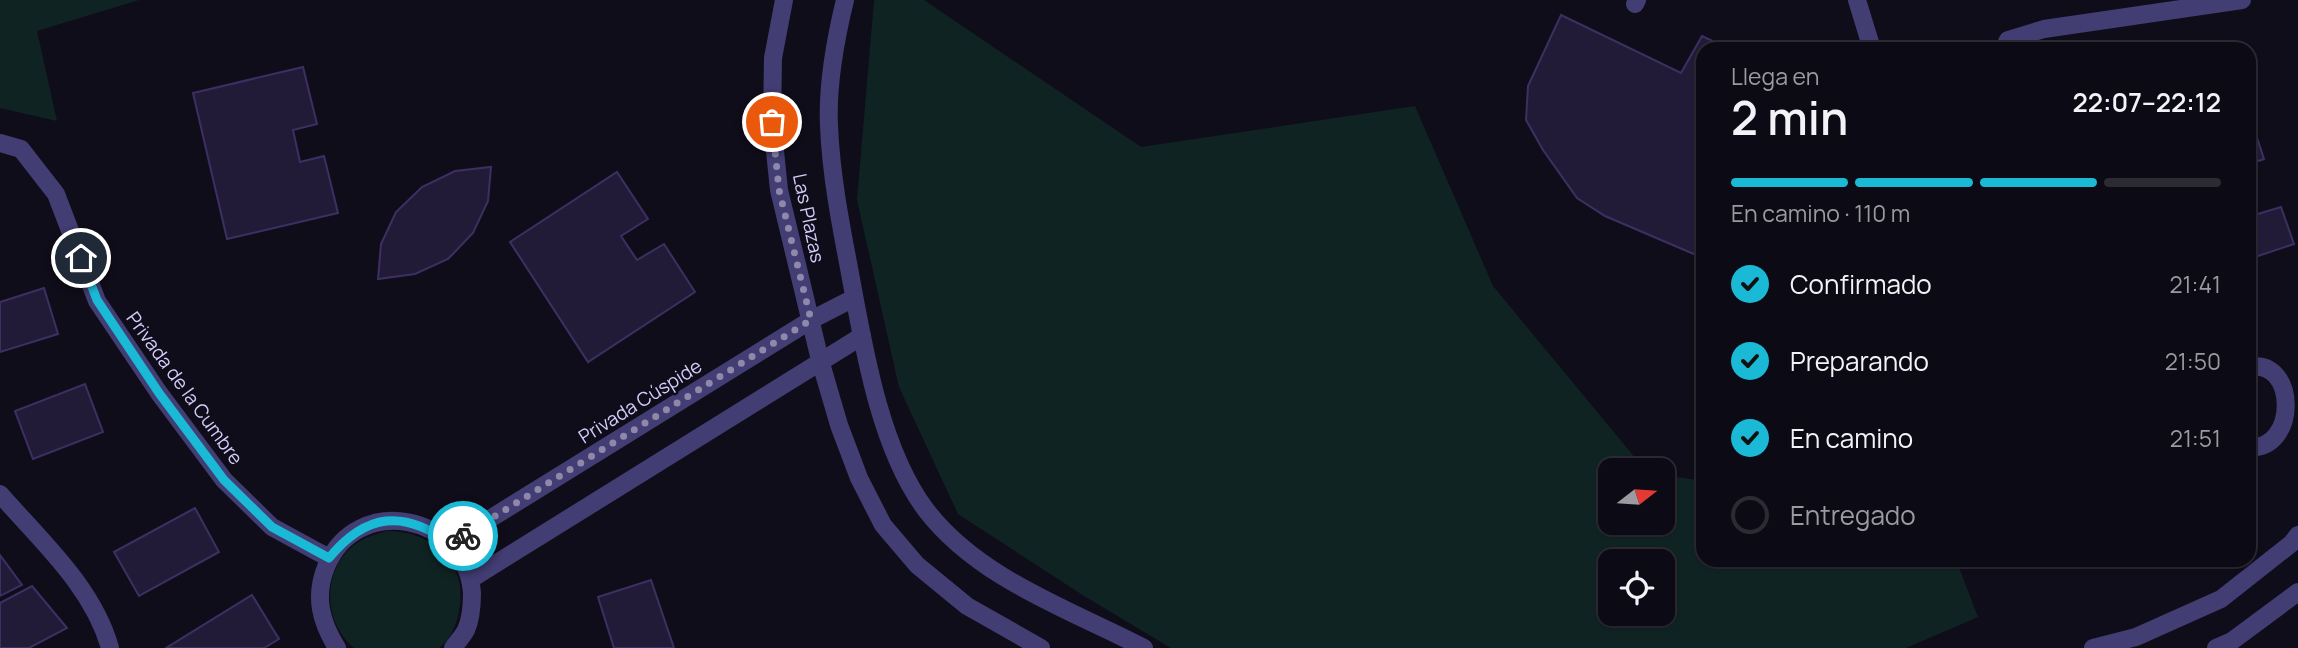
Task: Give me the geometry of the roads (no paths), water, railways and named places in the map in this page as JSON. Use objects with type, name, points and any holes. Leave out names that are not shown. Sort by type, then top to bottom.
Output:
[{"type":"street","name":"Las Plazas","points":[[784,0],[773,58],[772,122],[779,190],[820,360],[859,478],[883,525],[916,565],[967,606],[1041,648]]},
{"type":"street","name":"Las Plazas","points":[[845,0],[831,65],[829,125],[837,201],[862,336],[882,418],[900,466],[926,509],[957,541],[1002,577],[1144,648]]},
{"type":"street","points":[[1857,0],[1870,42]]},
{"type":"street","points":[[2007,42],[2044,29],[2242,0]]},
{"type":"street","name":"Privada de la Cumbre","points":[[0,143],[21,149],[56,194],[97,300],[159,393],[224,480],[272,527],[329,558]]},
{"type":"street","name":"Privada Cúspide","points":[[451,544],[811,320],[854,298]]},
{"type":"street","points":[[471,579],[862,336]]},
{"type":"street","points":[[2256,366],[2287,373],[2296,399],[2297,412],[2286,436],[2275,443],[2256,448]]},
{"type":"street","points":[[0,494],[85,592],[103,624],[110,648]]},
{"type":"street","points":[[337,648],[325,628],[319,604],[320,580],[329,558],[345,540],[364,527],[387,521],[410,522],[432,530],[451,544],[463,560],[471,579],[472,605],[466,630],[453,648]]},
{"type":"street","points":[[2093,648],[2136,636],[2221,599],[2292,543],[2298,535]]},
{"type":"street","points":[[2216,648],[2232,641],[2298,592]]}]
